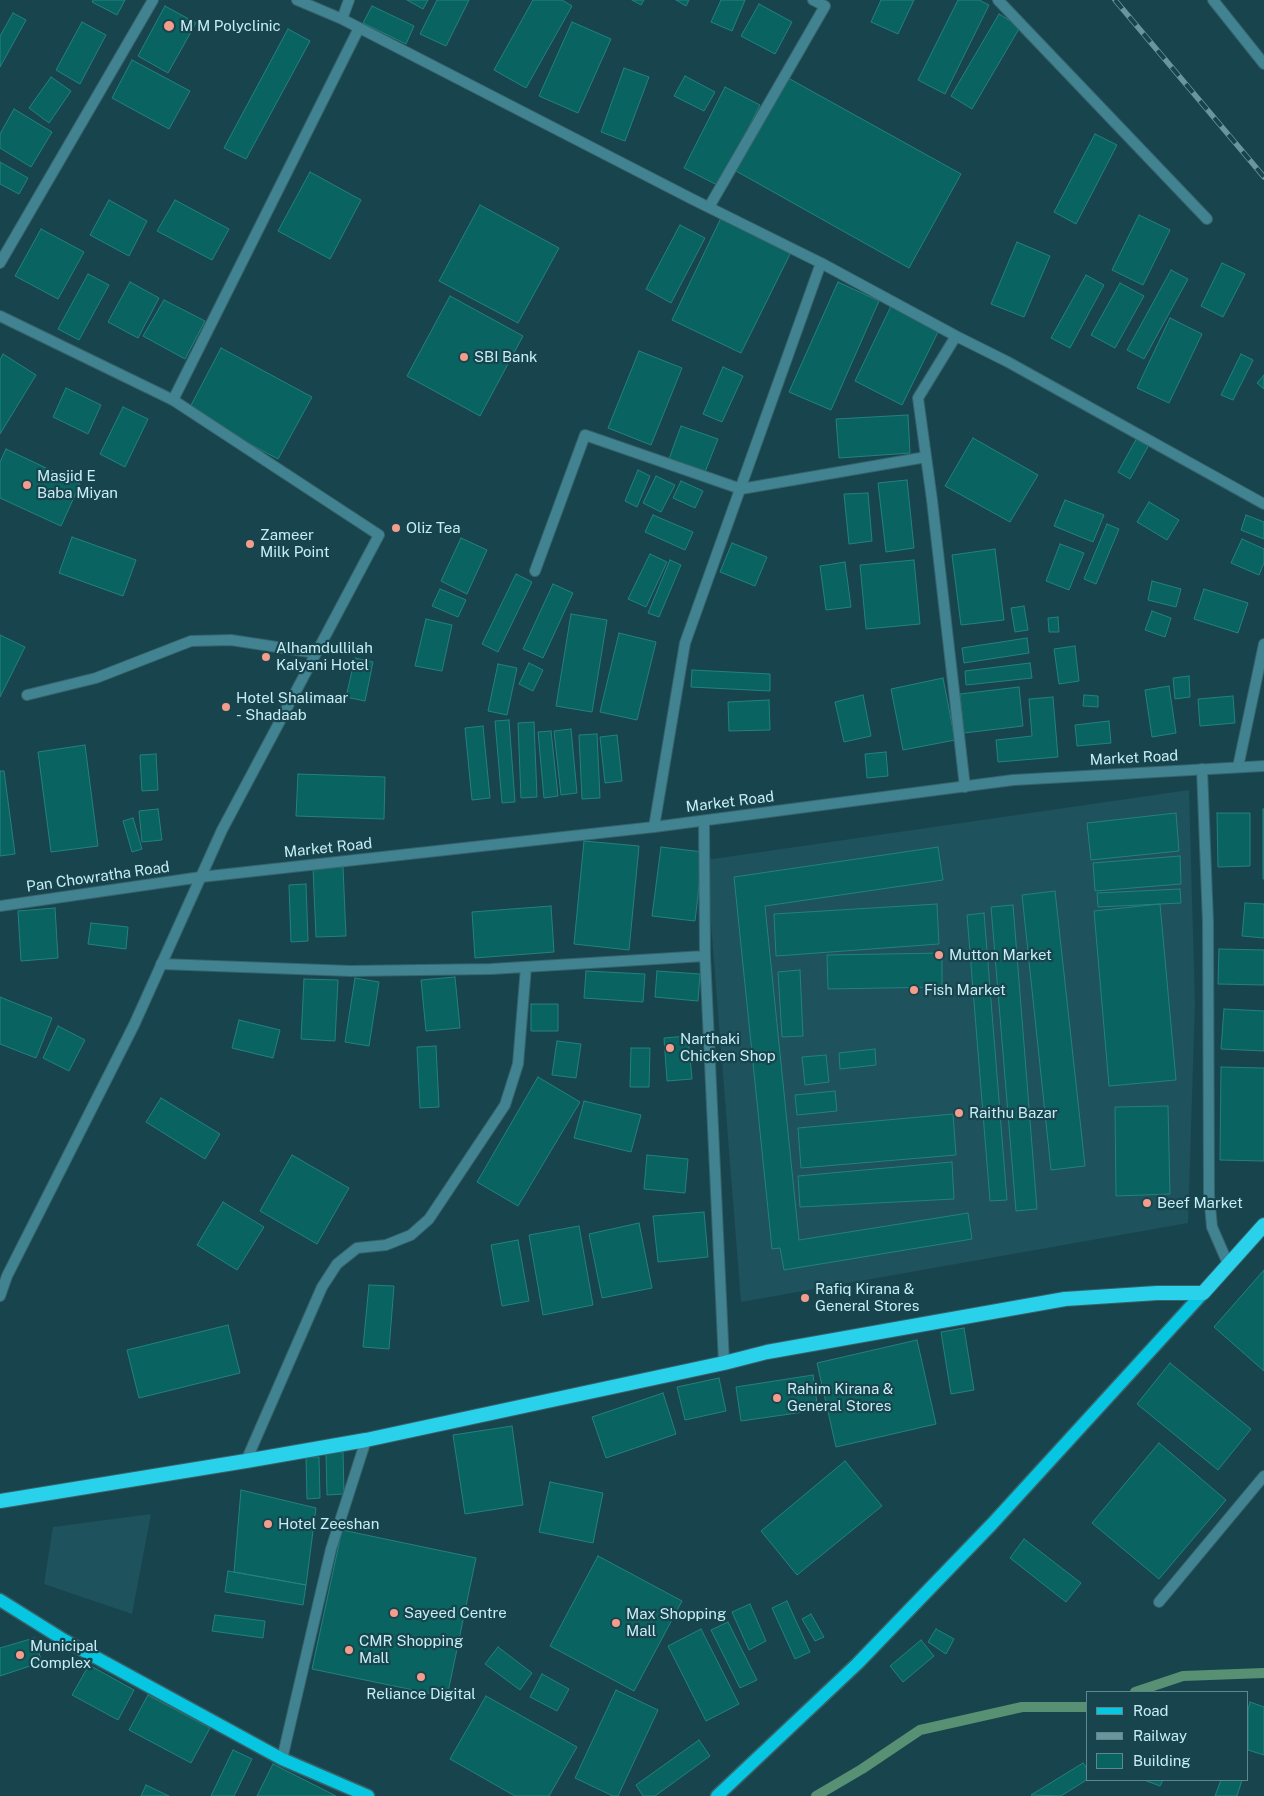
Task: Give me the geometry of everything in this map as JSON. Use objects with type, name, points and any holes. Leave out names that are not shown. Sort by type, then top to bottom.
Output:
[{"type":"highway","points":[[0,1501],[366,1440],[724,1363],[767,1352],[1064,1298],[1157,1293],[1203,1293],[1264,1225]]},
{"type":"main road","points":[[717,1796],[850,1671],[884,1636],[992,1524],[1203,1293]]},
{"type":"main road","points":[[0,1600],[64,1640],[282,1759],[368,1796]]},
{"type":"street","points":[[0,263],[153,0]]},
{"type":"street","points":[[297,0],[342,19],[821,263],[1017,367],[1264,504]]},
{"type":"street","points":[[342,19],[349,0]]},
{"type":"street","points":[[709,207],[824,6],[813,0]]},
{"type":"street","points":[[998,0],[1207,219]]},
{"type":"street","points":[[1213,0],[1264,64]]},
{"type":"street","points":[[173,400],[359,28]]},
{"type":"street","points":[[654,827],[686,643],[821,263]]},
{"type":"street","points":[[0,316],[173,400],[379,535],[222,830],[134,1025],[3,1274],[0,1296]]},
{"type":"street","points":[[956,336],[918,398],[965,787]]},
{"type":"street","points":[[535,571],[585,435],[741,489],[926,457]]},
{"type":"street","points":[[28,695],[96,678],[191,641],[231,640],[316,653]]},
{"type":"street","points":[[1238,767],[1264,644]]},
{"type":"street","name":"Market Road","points":[[201,877],[654,827],[1013,780],[1264,766]]},
{"type":"street","points":[[1202,769],[1208,922],[1209,1194],[1212,1227],[1229,1266]]},
{"type":"street","points":[[704,821],[705,956],[724,1363]]},
{"type":"street","name":"Pan Chowratha Road","points":[[0,906],[201,877]]},
{"type":"street","points":[[161,964],[351,971],[491,969],[705,956]]},
{"type":"street","points":[[246,1461],[322,1287],[336,1264],[357,1248],[386,1245],[411,1235],[429,1219],[505,1105],[518,1064],[526,967]]},
{"type":"street","points":[[282,1759],[331,1549],[366,1440]]},
{"type":"street","points":[[1159,1602],[1264,1476]]},
{"type":"shaded area","name":"Raithu Bazar","points":[[1189,790],[1195,1003],[1188,1223],[741,1302],[706,860]]},
{"type":"shaded area","points":[[151,1514],[132,1614],[44,1584],[53,1527]]},
{"type":"building","points":[[93,0],[125,0],[117,15],[92,2]]},
{"type":"building","points":[[407,0],[428,0],[423,9]]},
{"type":"building","points":[[437,0],[469,0],[446,46],[420,34]]},
{"type":"building","points":[[533,0],[562,0],[572,6],[526,88],[494,70]]},
{"type":"building","points":[[632,0],[644,0],[641,5]]},
{"type":"building","points":[[676,0],[689,0],[686,6]]},
{"type":"building","points":[[721,0],[745,0],[732,31],[711,22]]},
{"type":"building","points":[[881,0],[914,0],[898,34],[871,22]]},
{"type":"building","points":[[958,0],[979,0],[989,5],[945,94],[918,80]]},
{"type":"building","points":[[759,4],[792,22],[775,54],[741,36]]},
{"type":"building","points":[[165,6],[196,23],[168,73],[138,56]]},
{"type":"building","points":[[372,6],[414,26],[406,44],[363,23]]},
{"type":"building","points":[[13,13],[26,20],[0,67],[0,36]]},
{"type":"building","points":[[999,14],[1020,27],[972,109],[951,96]]},
{"type":"building","points":[[82,22],[106,35],[80,84],[56,70]]},
{"type":"building","points":[[572,22],[611,39],[578,113],[539,96]]},
{"type":"building","points":[[288,29],[310,41],[246,159],[224,148]]},
{"type":"building","points":[[132,60],[190,91],[169,129],[112,98]]},
{"type":"building","points":[[624,68],[649,77],[625,141],[601,132]]},
{"type":"building","points":[[685,76],[715,92],[704,111],[674,96]]},
{"type":"building","points":[[51,77],[71,91],[49,123],[29,108]]},
{"type":"building","points":[[788,78],[961,174],[909,268],[736,171]]},
{"type":"building","points":[[725,87],[760,105],[719,186],[684,168]]},
{"type":"building","points":[[14,109],[52,132],[31,167],[0,148],[0,134]]},
{"type":"building","points":[[1095,134],[1117,145],[1076,224],[1054,212]]},
{"type":"building","points":[[0,162],[28,178],[19,194],[0,184]]},
{"type":"building","points":[[310,172],[361,200],[330,259],[278,231]]},
{"type":"building","points":[[109,200],[147,221],[129,256],[90,235]]},
{"type":"building","points":[[175,200],[229,229],[212,260],[157,231]]},
{"type":"building","points":[[480,205],[559,248],[518,323],[439,281]]},
{"type":"building","points":[[1139,215],[1170,230],[1143,285],[1112,270]]},
{"type":"building","points":[[721,218],[791,252],[741,353],[672,320]]},
{"type":"building","points":[[680,225],[705,238],[671,303],[646,289]]},
{"type":"building","points":[[41,229],[84,252],[58,299],[15,276]]},
{"type":"building","points":[[1017,242],[1050,256],[1024,317],[991,304]]},
{"type":"building","points":[[1222,263],[1245,274],[1223,317],[1201,306]]},
{"type":"building","points":[[1171,270],[1188,279],[1144,359],[1127,350]]},
{"type":"building","points":[[88,274],[109,285],[79,340],[58,329]]},
{"type":"building","points":[[1086,275],[1104,285],[1070,348],[1051,338]]},
{"type":"building","points":[[130,282],[159,298],[138,338],[108,322]]},
{"type":"building","points":[[838,282],[879,301],[831,410],[789,392]]},
{"type":"building","points":[[1120,283],[1144,296],[1115,348],[1091,335]]},
{"type":"building","points":[[450,296],[523,336],[480,416],[407,376]]},
{"type":"building","points":[[164,300],[205,321],[185,359],[143,336]]},
{"type":"building","points":[[892,304],[940,328],[902,405],[855,381]]},
{"type":"building","points":[[1170,318],[1202,334],[1169,403],[1137,388]]},
{"type":"building","points":[[221,348],[312,397],[278,459],[188,411]]},
{"type":"building","points":[[639,351],[682,368],[651,445],[608,428]]},
{"type":"building","points":[[3,354],[36,375],[0,434],[0,360]]},
{"type":"building","points":[[1241,354],[1253,360],[1233,400],[1221,395]]},
{"type":"building","points":[[723,367],[743,376],[722,422],[703,414]]},
{"type":"building","points":[[1264,375],[1264,389],[1257,383]]},
{"type":"building","points":[[66,388],[101,405],[88,434],[53,417]]},
{"type":"building","points":[[123,407],[148,419],[125,467],[100,454]]},
{"type":"building","points":[[908,415],[910,453],[839,458],[836,419]]},
{"type":"building","points":[[681,426],[718,439],[705,472],[669,459]]},
{"type":"building","points":[[1138,436],[1150,443],[1130,479],[1118,472]]},
{"type":"building","points":[[973,438],[1038,475],[1010,522],[945,486]]},
{"type":"building","points":[[6,449],[80,484],[61,526],[0,498],[0,462]]},
{"type":"building","points":[[638,470],[650,476],[637,507],[625,501]]},
{"type":"building","points":[[656,476],[675,485],[661,512],[643,503]]},
{"type":"building","points":[[907,480],[914,548],[886,552],[878,483]]},
{"type":"building","points":[[681,481],[703,491],[695,508],[673,498]]},
{"type":"building","points":[[868,493],[872,541],[849,544],[844,494]]},
{"type":"building","points":[[1065,500],[1104,515],[1093,542],[1054,526]]},
{"type":"building","points":[[1149,502],[1179,520],[1167,540],[1137,522]]},
{"type":"building","points":[[653,515],[693,532],[685,550],[645,532]]},
{"type":"building","points":[[1246,515],[1264,522],[1264,539],[1241,530]]},
{"type":"building","points":[[1107,524],[1119,529],[1096,584],[1084,579]]},
{"type":"building","points":[[72,537],[136,560],[123,596],[59,573]]},
{"type":"building","points":[[461,538],[487,550],[467,594],[441,581]]},
{"type":"building","points":[[1242,539],[1264,549],[1264,563],[1259,575],[1231,563]]},
{"type":"building","points":[[732,543],[767,557],[755,586],[720,572]]},
{"type":"building","points":[[1060,544],[1084,553],[1069,590],[1046,581]]},
{"type":"building","points":[[995,549],[1004,620],[961,625],[952,555]]},
{"type":"building","points":[[650,554],[667,562],[646,607],[628,599]]},
{"type":"building","points":[[670,560],[681,565],[659,617],[648,613]]},
{"type":"building","points":[[914,560],[920,624],[866,629],[860,565]]},
{"type":"building","points":[[845,562],[851,607],[826,610],[820,566]]},
{"type":"building","points":[[516,574],[532,582],[498,652],[482,644]]},
{"type":"building","points":[[1152,581],[1181,589],[1176,607],[1148,600]]},
{"type":"building","points":[[553,584],[573,593],[543,658],[523,649]]},
{"type":"building","points":[[440,589],[466,600],[458,617],[432,606]]},
{"type":"building","points":[[1204,589],[1248,603],[1238,633],[1194,619]]},
{"type":"building","points":[[1024,606],[1028,630],[1015,632],[1011,608]]},
{"type":"building","points":[[1152,611],[1171,618],[1165,637],[1145,630]]},
{"type":"building","points":[[571,614],[607,620],[592,712],[556,706]]},
{"type":"building","points":[[1058,617],[1059,632],[1049,632],[1048,618]]},
{"type":"building","points":[[426,619],[452,625],[442,671],[415,666]]},
{"type":"building","points":[[619,633],[656,642],[637,720],[600,712]]},
{"type":"building","points":[[0,635],[25,647],[0,697]]},
{"type":"building","points":[[1027,638],[1029,653],[964,663],[962,648]]},
{"type":"building","points":[[1075,646],[1079,681],[1059,684],[1054,649]]},
{"type":"building","points":[[355,658],[373,662],[365,701],[346,697]]},
{"type":"building","points":[[529,663],[543,670],[533,691],[519,684]]},
{"type":"building","points":[[1030,663],[1032,678],[966,685],[965,671]]},
{"type":"building","points":[[498,664],[517,668],[507,715],[488,711]]},
{"type":"building","points":[[692,670],[770,674],[770,691],[691,687]]},
{"type":"building","points":[[1189,676],[1190,697],[1175,699],[1173,678]]},
{"type":"building","points":[[943,678],[955,740],[903,750],[891,689]]},
{"type":"building","points":[[1169,686],[1176,733],[1152,737],[1145,690]]},
{"type":"building","points":[[1019,687],[1023,726],[964,733],[960,694]]},
{"type":"building","points":[[863,695],[871,736],[844,742],[835,702]]},
{"type":"building","points":[[1084,695],[1098,696],[1098,707],[1083,706]]},
{"type":"building","points":[[1233,696],[1235,723],[1200,726],[1198,699]]},
{"type":"building","points":[[1053,697],[1058,757],[998,762],[996,740],[1032,736],[1029,699]]},
{"type":"building","points":[[769,700],[770,730],[729,731],[728,702]]},
{"type":"building","points":[[509,720],[515,802],[502,803],[495,721]]},
{"type":"building","points":[[1109,721],[1111,743],[1077,746],[1075,725]]},
{"type":"building","points":[[534,722],[537,797],[521,798],[518,723]]},
{"type":"building","points":[[483,726],[490,798],[472,800],[465,728]]},
{"type":"building","points":[[571,729],[577,793],[561,795],[554,731]]},
{"type":"building","points":[[551,731],[558,796],[544,798],[538,732]]},
{"type":"building","points":[[597,734],[600,798],[582,799],[579,735]]},
{"type":"building","points":[[617,735],[622,781],[605,783],[600,737]]},
{"type":"building","points":[[85,745],[98,846],[51,852],[38,752]]},
{"type":"building","points":[[886,752],[888,776],[867,778],[865,754]]},
{"type":"building","points":[[156,754],[158,790],[142,791],[140,755]]},
{"type":"building","points":[[0,771],[4,771],[15,854],[0,856]]},
{"type":"building","points":[[298,774],[385,777],[384,819],[296,816]]},
{"type":"building","points":[[158,809],[162,840],[142,842],[139,811]]},
{"type":"building","points":[[1264,809],[1264,879],[1263,879]]},
{"type":"building","points":[[1176,813],[1179,851],[1091,860],[1087,823]]},
{"type":"building","points":[[1217,813],[1250,813],[1250,866],[1218,867]]},
{"type":"building","points":[[133,818],[142,849],[132,852],[123,821]]},
{"type":"building","points":[[584,841],[639,846],[629,950],[574,944]]},
{"type":"building","points":[[661,847],[703,852],[695,921],[652,916]]},
{"type":"building","points":[[938,847],[943,880],[765,906],[799,1240],[968,1213],[972,1239],[784,1270],[780,1248],[772,1249],[734,877]]},
{"type":"building","points":[[1180,856],[1181,884],[1095,891],[1093,863]]},
{"type":"building","points":[[343,867],[346,936],[316,937],[313,868]]},
{"type":"building","points":[[306,884],[308,941],[291,942],[289,885]]},
{"type":"building","points":[[1180,889],[1181,903],[1098,907],[1097,893]]},
{"type":"building","points":[[1055,891],[1085,1166],[1051,1170],[1022,895]]},
{"type":"building","points":[[1245,903],[1264,904],[1264,938],[1242,936]]},
{"type":"building","points":[[937,904],[939,944],[776,956],[774,914]]},
{"type":"building","points":[[1160,904],[1176,1080],[1109,1086],[1094,911]]},
{"type":"building","points":[[1013,905],[1037,1209],[1016,1211],[991,907]]},
{"type":"building","points":[[551,906],[554,952],[475,958],[472,912]]},
{"type":"building","points":[[55,908],[58,958],[21,961],[18,911]]},
{"type":"building","points":[[984,913],[1007,1200],[990,1201],[967,915]]},
{"type":"building","points":[[91,923],[128,927],[126,949],[88,944]]},
{"type":"building","points":[[1219,949],[1264,950],[1264,985],[1218,984]]},
{"type":"building","points":[[942,953],[942,987],[828,989],[827,955]]},
{"type":"building","points":[[800,970],[803,1036],[782,1037],[778,972]]},
{"type":"building","points":[[586,971],[645,974],[643,1002],[584,998]]},
{"type":"building","points":[[657,971],[700,974],[698,1001],[655,997]]},
{"type":"building","points":[[455,977],[460,1028],[426,1031],[421,980]]},
{"type":"building","points":[[355,978],[379,982],[369,1046],[345,1042]]},
{"type":"building","points":[[304,979],[338,980],[335,1041],[301,1039]]},
{"type":"building","points":[[0,997],[52,1018],[36,1058],[0,1044]]},
{"type":"building","points":[[531,1004],[558,1004],[558,1031],[531,1031]]},
{"type":"building","points":[[1224,1009],[1264,1011],[1264,1051],[1221,1049]]},
{"type":"building","points":[[239,1020],[280,1030],[273,1058],[232,1048]]},
{"type":"building","points":[[58,1026],[85,1040],[69,1071],[43,1058]]},
{"type":"building","points":[[688,1036],[692,1079],[667,1081],[664,1038]]},
{"type":"building","points":[[557,1041],[581,1044],[576,1078],[552,1075]]},
{"type":"building","points":[[436,1046],[439,1107],[420,1108],[417,1047]]},
{"type":"building","points":[[631,1048],[650,1048],[649,1087],[630,1087]]},
{"type":"building","points":[[875,1049],[876,1065],[840,1069],[839,1053]]},
{"type":"building","points":[[826,1055],[829,1082],[805,1085],[802,1057]]},
{"type":"building","points":[[1221,1067],[1264,1068],[1264,1161],[1220,1160]]},
{"type":"building","points":[[538,1077],[580,1102],[518,1206],[477,1182]]},
{"type":"building","points":[[835,1091],[837,1111],[797,1115],[795,1095]]},
{"type":"building","points":[[161,1098],[220,1134],[205,1159],[146,1122]]},
{"type":"building","points":[[584,1101],[641,1115],[631,1152],[574,1138]]},
{"type":"building","points":[[1168,1106],[1170,1194],[1116,1196],[1115,1107]]},
{"type":"building","points":[[953,1114],[956,1155],[801,1168],[798,1128]]},
{"type":"building","points":[[292,1155],[349,1188],[317,1244],[260,1211]]},
{"type":"building","points":[[647,1155],[688,1159],[685,1193],[644,1189]]},
{"type":"building","points":[[952,1162],[954,1199],[800,1207],[798,1176]]},
{"type":"building","points":[[223,1202],[264,1227],[237,1270],[197,1245]]},
{"type":"building","points":[[704,1212],[708,1257],[658,1262],[653,1216]]},
{"type":"building","points":[[639,1223],[652,1288],[602,1298],[589,1234]]},
{"type":"building","points":[[579,1226],[593,1305],[543,1315],[529,1235]]},
{"type":"building","points":[[518,1240],[529,1301],[502,1306],[491,1245]]},
{"type":"building","points":[[1264,1270],[1264,1371],[1214,1327]]},
{"type":"building","points":[[369,1285],[394,1286],[389,1349],[363,1347]]},
{"type":"building","points":[[228,1325],[240,1373],[139,1398],[127,1350]]},
{"type":"building","points":[[964,1328],[974,1390],[951,1394],[941,1332]]},
{"type":"building","points":[[917,1340],[936,1424],[836,1447],[817,1363]]},
{"type":"building","points":[[1170,1363],[1251,1429],[1218,1470],[1137,1404]]},
{"type":"building","name":"Rahim Kirana & General Stores","points":[[813,1375],[818,1410],[741,1421],[736,1387]]},
{"type":"building","points":[[719,1378],[726,1411],[685,1420],[677,1387]]},
{"type":"building","points":[[663,1393],[676,1434],[606,1458],[592,1417]]},
{"type":"building","points":[[512,1426],[523,1505],[465,1514],[453,1435]]},
{"type":"building","points":[[1159,1443],[1226,1500],[1159,1579],[1092,1523]]},
{"type":"building","points":[[326,1452],[343,1452],[344,1494],[327,1495]]},
{"type":"building","points":[[306,1457],[319,1457],[320,1498],[307,1499]]},
{"type":"building","points":[[845,1461],[882,1506],[797,1575],[761,1531]]},
{"type":"building","points":[[550,1482],[603,1493],[593,1543],[539,1532]]},
{"type":"building","points":[[241,1490],[316,1508],[306,1585],[234,1572]]},
{"type":"building","name":"Sayeed Centre","points":[[342,1530],[476,1558],[447,1697],[312,1669]]},
{"type":"building","points":[[1024,1539],[1081,1583],[1066,1602],[1010,1558]]},
{"type":"building","name":"Max Shopping Mall","points":[[598,1556],[682,1601],[634,1691],[550,1646]]},
{"type":"building","points":[[228,1571],[306,1585],[303,1605],[225,1592]]},
{"type":"building","points":[[787,1601],[810,1652],[795,1659],[772,1608]]},
{"type":"building","points":[[750,1604],[766,1641],[749,1650],[732,1612]]},
{"type":"building","points":[[811,1614],[824,1637],[815,1641],[802,1619]]},
{"type":"building","points":[[215,1615],[265,1621],[263,1638],[212,1631]]},
{"type":"building","points":[[728,1622],[757,1680],[740,1688],[711,1630]]},
{"type":"building","points":[[701,1629],[739,1704],[706,1721],[668,1646]]},
{"type":"building","points":[[936,1629],[954,1639],[946,1654],[928,1642]]},
{"type":"building","name":"Municipal Complex","points":[[34,1638],[42,1662],[0,1676],[0,1648]]},
{"type":"building","points":[[921,1640],[934,1656],[903,1682],[890,1666]]},
{"type":"building","points":[[498,1647],[532,1673],[520,1690],[485,1664]]},
{"type":"building","points":[[89,1665],[134,1690],[118,1720],[72,1695]]},
{"type":"building","points":[[542,1674],[569,1689],[557,1711],[530,1697]]},
{"type":"building","points":[[616,1690],[658,1710],[618,1796],[613,1796],[575,1778]]},
{"type":"building","points":[[148,1695],[210,1728],[191,1763],[129,1730]]},
{"type":"building","points":[[486,1696],[577,1747],[549,1796],[515,1796],[450,1759]]},
{"type":"building","points":[[1250,1702],[1264,1707],[1264,1755],[1249,1750]]},
{"type":"building","points":[[699,1740],[710,1756],[655,1796],[643,1796],[636,1785]]},
{"type":"building","points":[[233,1750],[252,1759],[234,1796],[211,1796]]},
{"type":"building","points":[[1083,1763],[1086,1767],[1086,1780],[1061,1796],[1031,1795]]},
{"type":"building","points":[[273,1764],[336,1796],[257,1796]]},
{"type":"building","points":[[1147,1781],[1162,1781],[1160,1786]]},
{"type":"building","points":[[1221,1781],[1242,1781],[1237,1796],[1215,1796]]},
{"type":"building","points":[[146,1785],[169,1796],[141,1796]]},
{"type":"waterway","points":[[1138,1691],[1183,1676],[1264,1673]]},
{"type":"waterway","points":[[816,1796],[862,1769],[920,1730],[1022,1707],[1086,1707]]},
{"type":"railway","points":[[1115,0],[1264,177]]},
{"type":"place","name":"M M Polyclinic","points":[[169,26]]},
{"type":"place","name":"SBI Bank","points":[[464,357]]},
{"type":"place","name":"Masjid E Baba Miyan","points":[[27,485]]},
{"type":"place","name":"Oliz Tea","points":[[396,528]]},
{"type":"place","name":"Zameer Milk Point","points":[[250,544]]},
{"type":"place","name":"Alhamdullilah Kalyani Hotel","points":[[266,657]]},
{"type":"place","name":"Hotel Shalimaar - Shadaab","points":[[226,707]]},
{"type":"place","name":"Mutton Market","points":[[939,955]]},
{"type":"place","name":"Fish Market","points":[[914,990]]},
{"type":"place","name":"Narthaki Chicken Shop","points":[[670,1048]]},
{"type":"place","name":"Raithu Bazar","points":[[959,1113]]},
{"type":"place","name":"Beef Market","points":[[1147,1203]]},
{"type":"place","name":"Rafiq Kirana & General Stores","points":[[805,1298]]},
{"type":"place","name":"Rahim Kirana & General Stores","points":[[777,1398]]},
{"type":"place","name":"Hotel Zeeshan","points":[[268,1524]]},
{"type":"place","name":"Sayeed Centre","points":[[394,1613]]},
{"type":"place","name":"Max Shopping Mall","points":[[616,1623]]},
{"type":"place","name":"CMR Shopping Mall","points":[[349,1650]]},
{"type":"place","name":"Municipal Complex","points":[[20,1655]]},
{"type":"place","name":"Reliance Digital","points":[[421,1677]]}]
